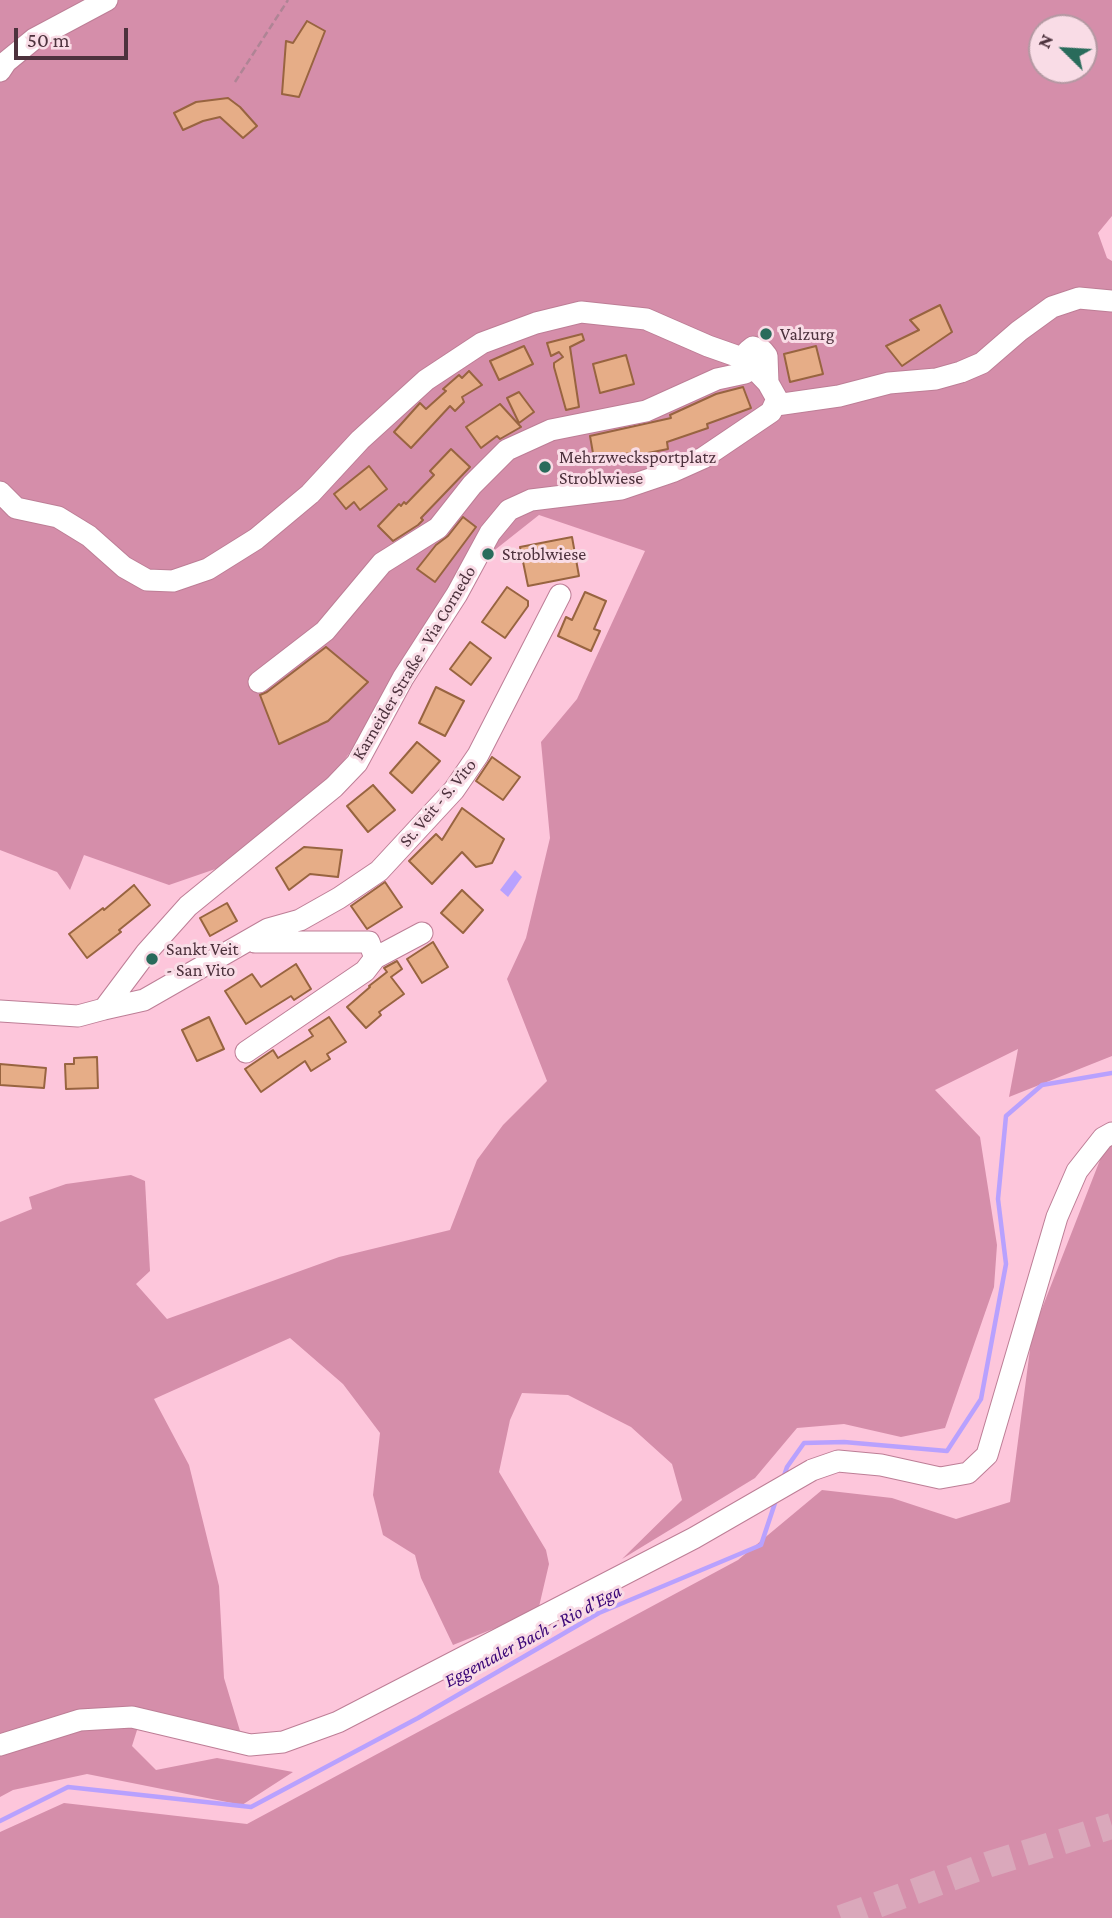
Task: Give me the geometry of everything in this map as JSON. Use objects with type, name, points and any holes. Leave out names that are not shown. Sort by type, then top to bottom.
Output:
[{"type":"street","points":[[0,71],[6,62],[34,39],[107,0]]},
{"type":"street","points":[[0,492],[16,508],[58,517],[89,536],[124,567],[147,580],[173,581],[208,569],[256,539],[310,494],[360,440],[426,380],[482,343],[536,323],[581,312],[646,319],[749,362],[775,392],[776,405],[839,396],[889,383],[936,379],[961,372],[982,363],[1018,331],[1052,307],[1079,298],[1112,301]]},
{"type":"street","points":[[259,682],[325,631],[382,563],[438,528],[472,485],[507,450],[551,430],[646,411],[717,379],[745,373],[749,362]]},
{"type":"street","name":"Karneider Straße - Via Cornedo","points":[[104,1009],[146,953],[188,906],[258,847],[317,803],[357,763],[403,678],[457,594],[490,533],[509,510],[531,500],[621,489],[663,475],[703,458],[771,412],[776,405]]},
{"type":"street","name":"St. Veit - S. Vito","points":[[104,1009],[144,1000],[268,929],[300,920],[379,871],[454,790],[478,755],[560,595]]},
{"type":"street","points":[[246,1052],[365,971],[375,958],[422,933]]},
{"type":"street","name":"St. Veit - S. Vito","points":[[245,943],[278,940],[369,942],[375,958]]},
{"type":"street","points":[[0,1011],[78,1016],[104,1009]]},
{"type":"street","points":[[0,1745],[80,1720],[132,1717],[250,1745],[284,1742],[338,1722],[694,1538],[812,1470],[838,1461],[881,1465],[940,1478],[968,1473],[986,1455],[1057,1217],[1077,1171],[1103,1138],[1112,1133]]},
{"type":"path","points":[[235,82],[288,0]]},
{"type":"shaded area","points":[[0,0],[1112,0],[1112,216],[1098,233],[1107,258],[1112,261],[1112,1056],[1009,1097],[1018,1049],[935,1090],[980,1137],[997,1245],[994,1287],[945,1428],[901,1437],[844,1424],[797,1428],[755,1478],[622,1559],[682,1500],[672,1464],[631,1427],[568,1395],[522,1393],[510,1420],[499,1472],[546,1550],[549,1564],[538,1611],[453,1645],[421,1578],[415,1555],[383,1535],[373,1495],[380,1433],[343,1384],[290,1338],[154,1399],[189,1465],[219,1586],[224,1678],[240,1731],[216,1730],[143,1711],[132,1746],[156,1770],[217,1758],[293,1772],[242,1805],[87,1774],[13,1790],[0,1797],[0,1222],[32,1209],[29,1197],[66,1184],[131,1175],[145,1181],[150,1271],[136,1284],[167,1319],[339,1257],[450,1230],[477,1160],[503,1125],[547,1081],[507,979],[526,938],[550,838],[541,742],[577,699],[645,551],[539,515],[472,568],[410,668],[308,811],[227,865],[169,885],[84,855],[70,890],[57,872],[0,850]]},
{"type":"shaded area","points":[[515,870],[522,877],[508,897],[500,890]]},
{"type":"shaded area","points":[[1112,1139],[1112,1918],[0,1918],[0,1832],[64,1803],[247,1824],[738,1560],[822,1490],[892,1498],[956,1519],[1010,1502],[1032,1334],[1107,1142]]},
{"type":"building","points":[[307,21],[325,31],[299,97],[282,94],[286,41],[293,43]]},
{"type":"building","points":[[228,98],[257,126],[243,138],[220,117],[183,130],[174,113],[196,102]]},
{"type":"building","points":[[940,305],[952,332],[902,366],[886,346],[919,330],[910,320]]},
{"type":"building","points":[[582,334],[584,340],[570,347],[579,407],[566,410],[554,367],[554,363],[563,357],[559,352],[551,356],[547,343]]},
{"type":"building","points":[[524,346],[533,364],[499,380],[490,361]]},
{"type":"building","points":[[816,346],[823,374],[790,382],[784,354]]},
{"type":"building","points":[[626,355],[634,384],[600,393],[593,364]]},
{"type":"building","points":[[469,371],[482,385],[462,397],[464,402],[455,411],[450,406],[411,448],[394,432],[420,403],[426,409],[446,391],[443,389],[459,375],[462,378]]},
{"type":"building","points":[[743,387],[751,408],[707,424],[708,428],[667,442],[668,449],[594,459],[590,436],[671,418],[670,415],[716,394]]},
{"type":"building","points":[[519,392],[534,412],[519,423],[507,398]]},
{"type":"building","points":[[500,404],[521,427],[500,439],[497,436],[481,448],[466,427]]},
{"type":"building","points":[[451,449],[470,467],[421,518],[423,520],[418,525],[393,541],[378,526],[399,504],[406,504],[434,475],[430,471]]},
{"type":"building","points":[[369,466],[387,489],[360,510],[354,502],[346,509],[334,494]]},
{"type":"building","points":[[463,517],[476,527],[435,582],[417,569]]},
{"type":"building","points":[[572,537],[579,576],[528,586],[520,547]]},
{"type":"building","points":[[507,587],[528,601],[528,606],[505,638],[482,622]]},
{"type":"building","points":[[585,592],[606,601],[594,629],[600,631],[591,651],[558,636],[566,617],[572,620]]},
{"type":"building","points":[[470,642],[491,658],[471,685],[450,669]]},
{"type":"building","points":[[326,647],[368,682],[328,721],[279,744],[260,695]]},
{"type":"building","points":[[436,687],[464,701],[445,736],[419,723]]},
{"type":"building","points":[[417,742],[440,761],[412,793],[390,773]]},
{"type":"building","points":[[492,757],[520,777],[503,800],[476,781]]},
{"type":"building","points":[[373,785],[395,810],[368,832],[347,806]]},
{"type":"building","points":[[462,808],[504,839],[492,863],[476,867],[462,852],[432,884],[409,861],[436,834],[442,840]]},
{"type":"building","points":[[304,847],[342,850],[338,877],[310,874],[289,890],[276,868]]},
{"type":"building","points":[[385,882],[402,907],[367,929],[351,906]]},
{"type":"building","points":[[134,885],[150,905],[87,958],[69,934]]},
{"type":"building","points":[[462,890],[483,910],[463,933],[441,913]]},
{"type":"building","points":[[227,903],[237,921],[210,936],[200,918]]},
{"type":"building","points":[[433,942],[448,967],[422,983],[407,959]]},
{"type":"building","points":[[397,961],[402,969],[391,977],[404,994],[379,1012],[381,1015],[366,1028],[347,1007],[387,972],[384,968]]},
{"type":"building","points":[[296,964],[311,989],[294,1000],[291,996],[246,1024],[225,991],[252,974],[261,987]]},
{"type":"building","points":[[209,1017],[224,1049],[197,1061],[182,1030]]},
{"type":"building","points":[[329,1017],[346,1042],[327,1054],[330,1059],[311,1071],[305,1061],[261,1092],[245,1069],[273,1050],[278,1058],[313,1036],[309,1030]]},
{"type":"building","points":[[97,1057],[98,1088],[66,1089],[65,1064],[74,1064],[74,1058]]},
{"type":"building","points":[[0,1064],[46,1068],[44,1088],[0,1085]]},
{"type":"waterway","name":"Eggentaler Bach - Rio d'Ega","points":[[783,1479],[787,1467],[804,1443],[844,1442],[947,1451],[981,1399],[1006,1264],[998,1199],[1006,1116],[1042,1085],[1112,1073]]},
{"type":"waterway","name":"Eggentaler Bach - Rio d'Ega","points":[[0,1821],[68,1787],[251,1807],[418,1718],[599,1613],[761,1545],[776,1500]]},
{"type":"tunnel","points":[[841,1918],[990,1864],[1112,1826]]},
{"type":"place","name":"Valzurg","points":[[766,334]]},
{"type":"place","name":"Mehrzwecksportplatz Stroblwiese","points":[[545,467]]},
{"type":"place","name":"Stroblwiese","points":[[488,554]]},
{"type":"place","name":"Sankt Veit - San Vito","points":[[152,959]]}]
